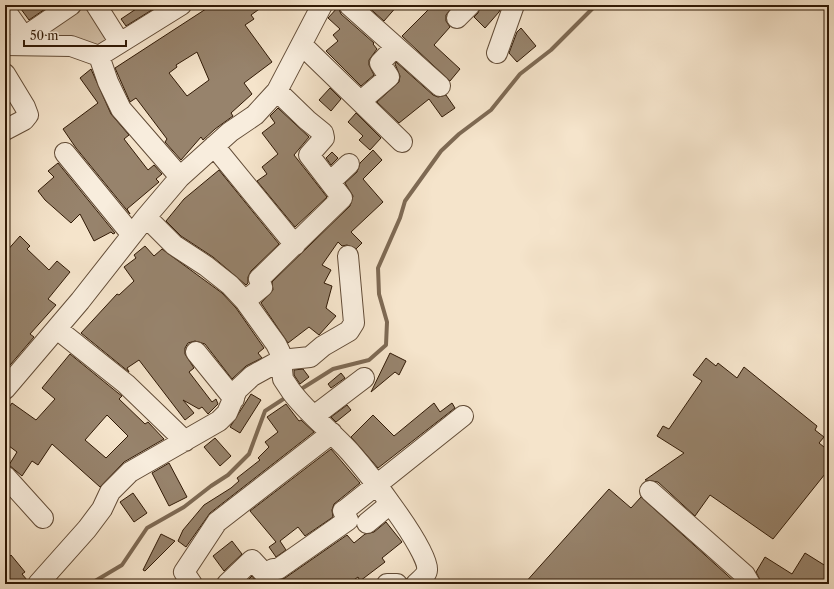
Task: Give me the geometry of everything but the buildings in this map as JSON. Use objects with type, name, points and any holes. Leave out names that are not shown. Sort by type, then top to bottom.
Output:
[{"type":"street","points":[[26,40],[71,5]]},
{"type":"street","points":[[96,5],[120,43]]},
{"type":"street","points":[[99,56],[181,5]]},
{"type":"street","points":[[5,389],[180,177],[214,146],[255,115],[277,91],[322,5]]},
{"type":"street","points":[[348,5],[440,86]]},
{"type":"street","points":[[497,53],[504,7]]},
{"type":"street","points":[[5,10],[26,40]]},
{"type":"street","points":[[5,45],[26,40],[70,46],[99,56]]},
{"type":"street","points":[[302,45],[402,142]]},
{"type":"street","points":[[361,102],[389,77],[380,63],[395,47]]},
{"type":"street","points":[[99,56],[108,82],[121,108],[180,177]]},
{"type":"street","points":[[5,74],[25,107],[28,115],[24,120],[5,130]]},
{"type":"street","points":[[245,301],[262,287],[259,279],[341,200],[341,196],[309,155],[324,138],[323,133],[277,91]]},
{"type":"street","points":[[214,146],[294,245]]},
{"type":"street","points":[[65,153],[132,235]]},
{"type":"street","points":[[330,182],[349,164]]},
{"type":"street","points":[[146,217],[174,245],[206,266],[245,301],[276,344],[281,360],[283,379],[293,394],[332,433],[376,485],[420,549],[427,563],[427,573],[416,584]]},
{"type":"street","points":[[38,584],[86,529],[119,481],[130,472],[219,421],[227,413],[237,390],[252,376],[281,360],[310,357],[352,327],[354,323],[348,270],[348,256]]},
{"type":"street","points":[[56,329],[126,384],[185,441]]},
{"type":"street","points":[[196,352],[234,399]]},
{"type":"street","points":[[314,416],[364,378]]},
{"type":"street","points":[[227,584],[252,560],[265,574],[273,568],[278,570],[348,520],[343,511],[462,416]]},
{"type":"street","points":[[192,584],[184,572],[218,522],[332,433]]},
{"type":"street","points":[[5,476],[43,518]]},
{"type":"street","points":[[650,491],[745,575],[750,584]]},
{"type":"street","points":[[367,523],[390,504]]},
{"type":"street","points":[[387,584],[397,584]]},
{"type":"shaded area","points":[[67,5],[92,5],[117,43],[92,51],[5,43],[5,16],[24,25]]},
{"type":"waterway","points":[[298,391],[333,369],[369,360],[386,345],[387,322],[379,294],[378,268],[400,218],[405,201],[441,151],[459,134],[491,110],[520,74],[551,50],[596,5]]},
{"type":"waterway","points":[[90,584],[122,565],[147,528],[184,507],[228,475],[249,454],[265,411],[288,396]]}]
